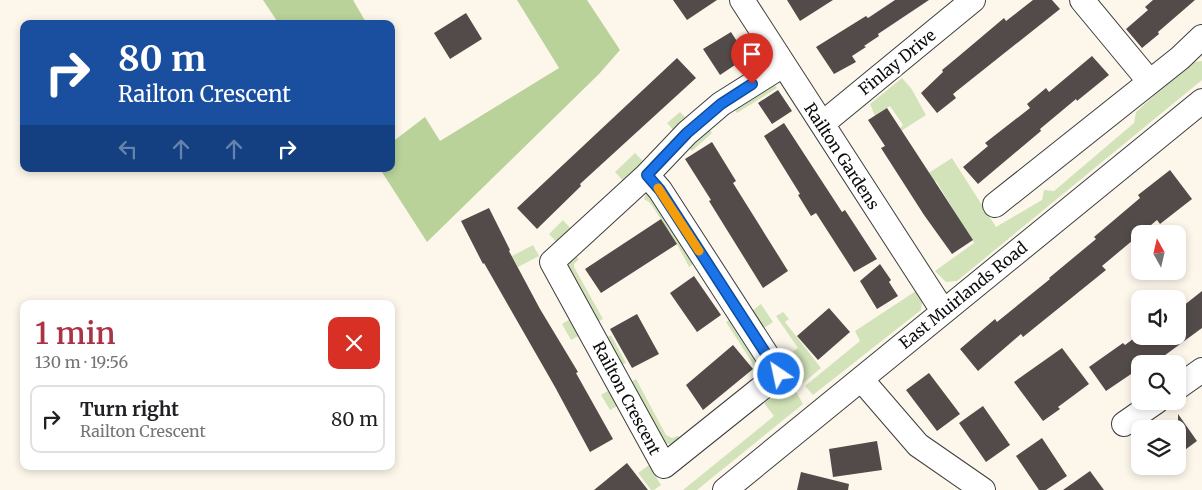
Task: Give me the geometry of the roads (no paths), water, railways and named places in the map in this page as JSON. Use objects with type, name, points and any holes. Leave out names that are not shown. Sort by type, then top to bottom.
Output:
[{"type":"street","name":"Railton Gardens","points":[[742,0],[943,311]]},
{"type":"street","points":[[1082,0],[1150,82]]},
{"type":"street","name":"Finlay Drive","points":[[822,124],[966,2]]},
{"type":"street","points":[[995,205],[1180,58],[1202,37]]},
{"type":"street","name":"Railton Crescent","points":[[647,175],[660,190],[779,374],[664,466],[552,262],[647,175],[687,133],[721,104],[783,65]]},
{"type":"street","name":"East Muirlands Road","points":[[725,490],[1202,101]]},
{"type":"street","points":[[861,379],[918,445],[983,490]]},
{"type":"street","points":[[1124,424],[1144,410]]}]
